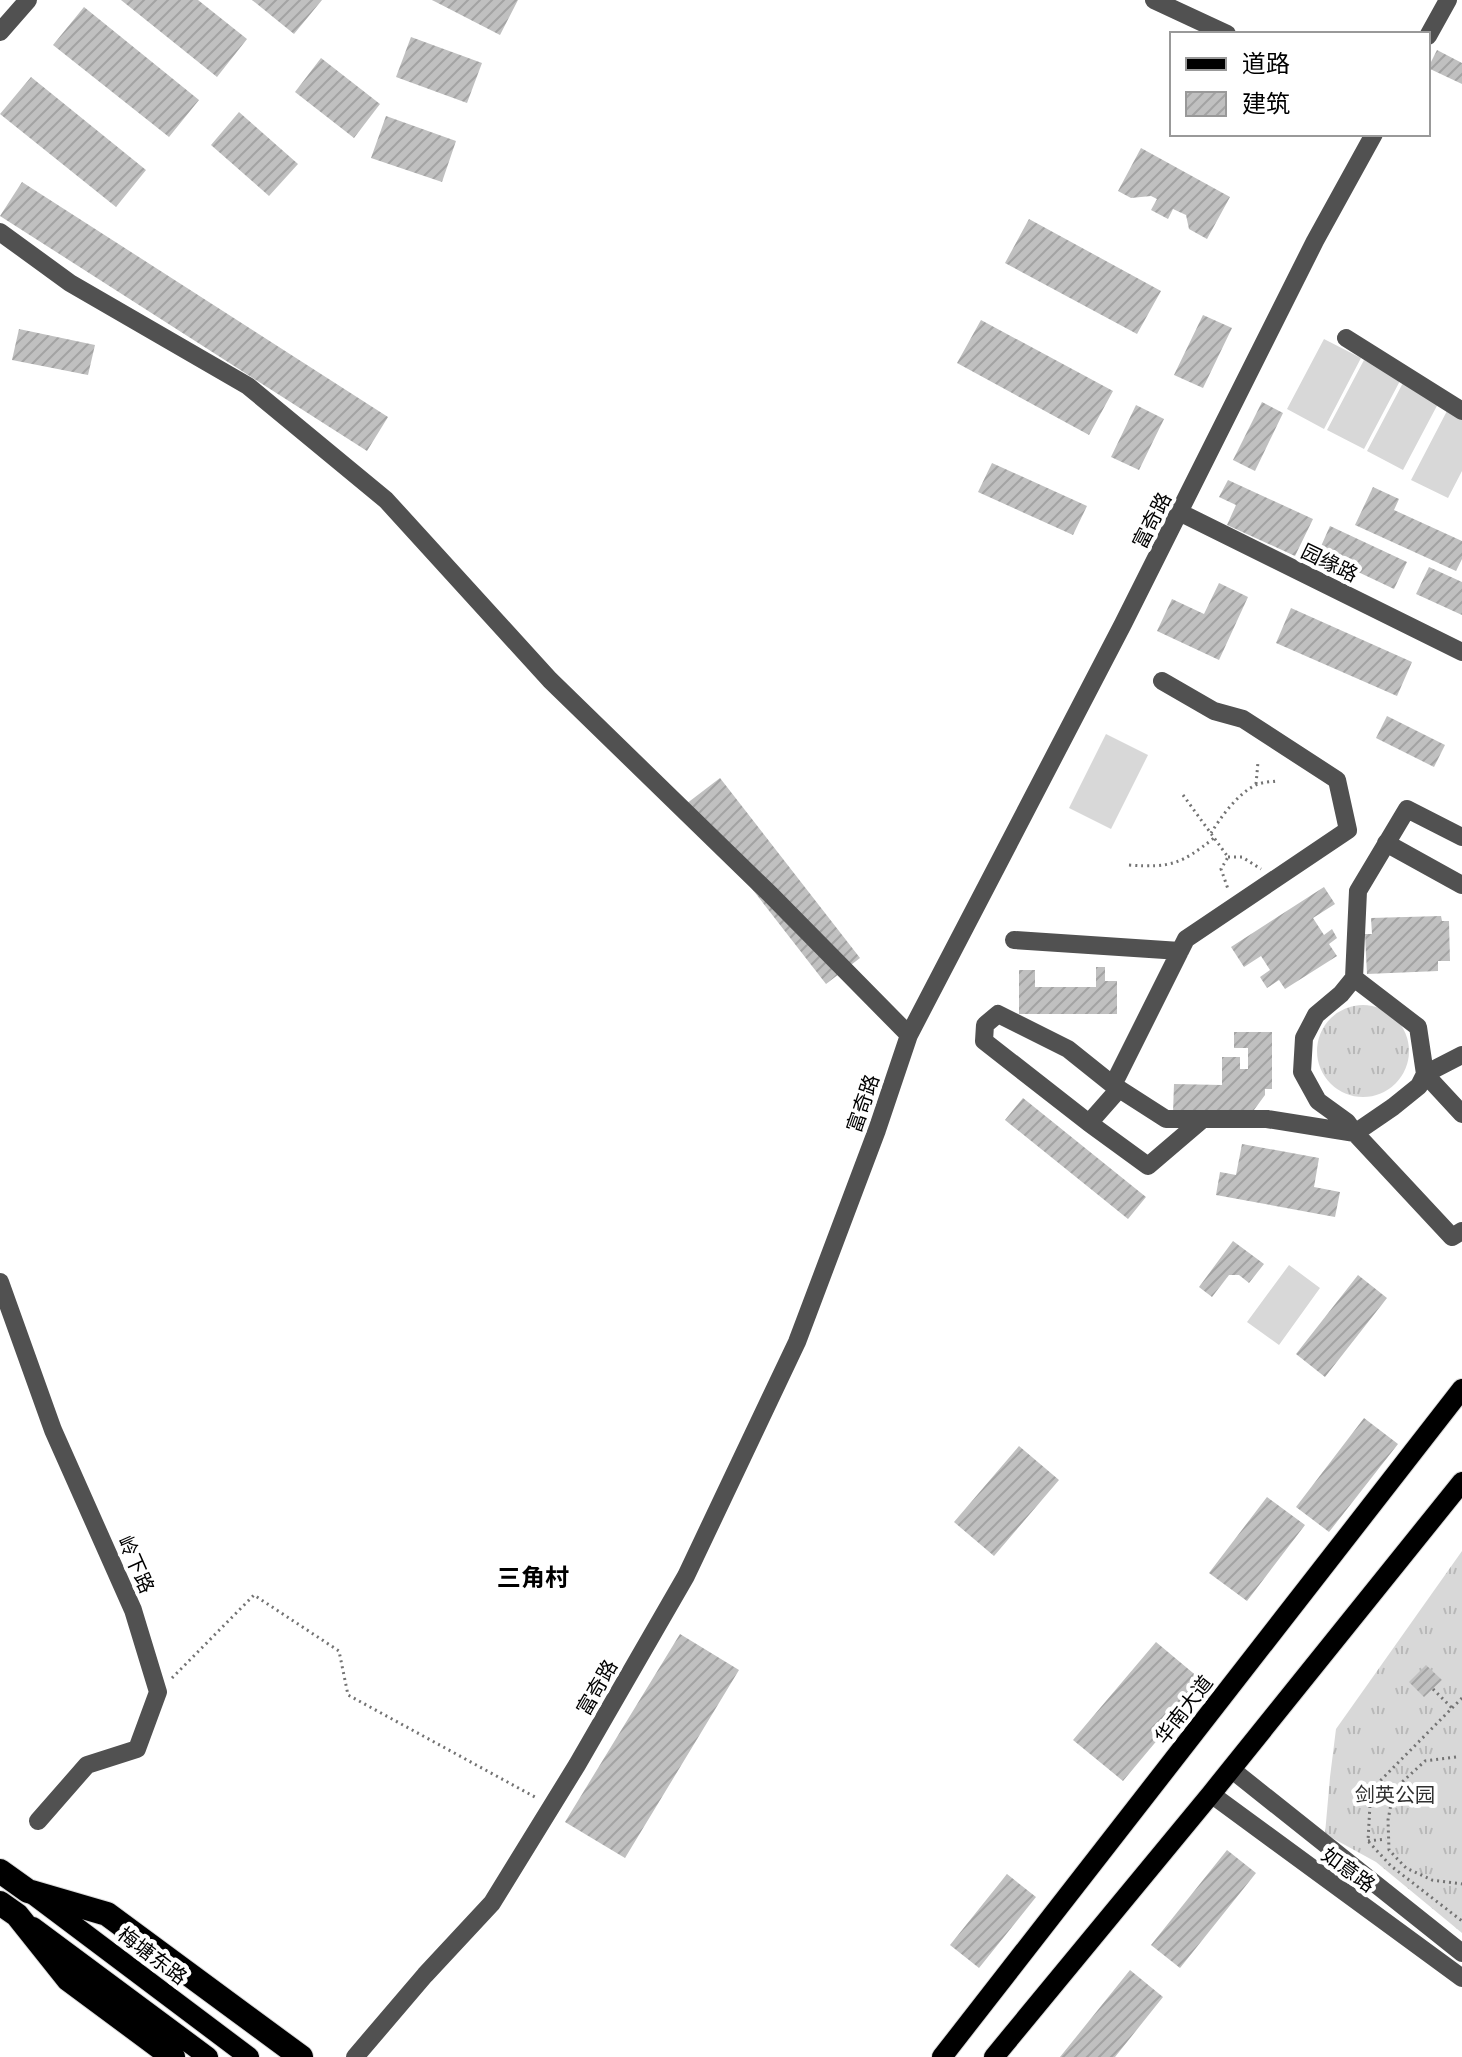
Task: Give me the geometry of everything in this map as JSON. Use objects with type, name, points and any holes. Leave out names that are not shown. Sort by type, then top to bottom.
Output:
[{"type":"highway","points":[[0,1871],[28,1891],[107,1914],[301,2057]]},
{"type":"highway","points":[[8,1909],[68,1979],[173,2057]]},
{"type":"main road","name":"华南大道","points":[[942,2057],[1462,1389]]},
{"type":"main road","points":[[994,2057],[1462,1482]]},
{"type":"main road","name":"梅塘东路","points":[[28,1891],[249,2057]]},
{"type":"main road","points":[[8,1909],[208,2057]]},
{"type":"street","points":[[0,32],[28,0]]},
{"type":"street","points":[[1154,0],[1223,32]]},
{"type":"street","points":[[1430,32],[1448,0]]},
{"type":"street","name":"富奇路","points":[[355,2057],[492,1903],[686,1576],[797,1342],[877,1130],[909,1035],[1123,624],[1315,241],[1373,136]]},
{"type":"street","points":[[0,232],[70,283],[248,386],[386,500],[550,680],[771,895],[909,1035]]},
{"type":"street","points":[[1346,338],[1462,411]]},
{"type":"street","name":"园缘路","points":[[1179,512],[1462,652]]},
{"type":"street","points":[[1089,1123],[1116,1087],[1186,939],[1348,830],[1337,780],[1243,719],[1214,711],[1162,681]]},
{"type":"street","points":[[1462,837],[1407,809],[1358,891],[1354,978],[1316,1015],[1304,1038],[1302,1072],[1318,1101],[1347,1122],[1452,1237],[1462,1231]]},
{"type":"street","points":[[1386,843],[1462,885]]},
{"type":"street","points":[[1014,940],[1180,951]]},
{"type":"street","points":[[1354,978],[1418,1027],[1425,1074],[1462,1114]]},
{"type":"street","points":[[1203,1119],[1148,1166],[984,1041],[985,1025],[998,1014],[1068,1049],[1116,1087],[1166,1119],[1203,1119],[1267,1119],[1355,1133],[1419,1086],[1425,1074],[1462,1055]]},
{"type":"street","name":"岭下路","points":[[0,1282],[53,1430],[133,1610],[158,1692]]},
{"type":"street","points":[[38,1821],[87,1765],[137,1749],[158,1692]]},
{"type":"street","name":"如意路","points":[[1231,1769],[1462,1953]]},
{"type":"street","name":"如意路","points":[[1211,1794],[1462,1978]]},
{"type":"path","points":[[1256,784],[1258,762]]},
{"type":"path","points":[[1211,833],[1225,812],[1256,784],[1276,781]]},
{"type":"path","points":[[1183,795],[1228,857]]},
{"type":"path","points":[[1129,865],[1157,867],[1179,862],[1214,838]]},
{"type":"path","points":[[1228,857],[1242,857],[1268,874]]},
{"type":"path","points":[[1228,857],[1221,869],[1231,896]]},
{"type":"path","points":[[158,1692],[254,1595],[339,1651],[348,1695],[552,1806]]},
{"type":"path","points":[[1433,1689],[1452,1708]]},
{"type":"path","points":[[1462,1698],[1377,1784],[1370,1804],[1368,1841],[1391,1866],[1462,1921]]},
{"type":"path","points":[[1456,1757],[1425,1761],[1400,1784],[1388,1820],[1389,1850],[1406,1868],[1432,1880],[1462,1884]]},
{"type":"path","points":[[1377,1784],[1391,1793]]},
{"type":"path","points":[[1368,1841],[1386,1839]]},
{"type":"green space","points":[[1324,339],[1361,358],[1324,429],[1287,409]]},
{"type":"green space","points":[[1364,360],[1401,379],[1364,449],[1327,430]]},
{"type":"green space","points":[[1404,381],[1440,400],[1403,470],[1367,451]]},
{"type":"green space","points":[[1448,409],[1462,417],[1462,471],[1448,498],[1411,480]]},
{"type":"green space","points":[[1106,734],[1148,755],[1111,829],[1069,808]]},
{"type":"green space","points":[[1363,1005],[1389,1013],[1401,1025],[1409,1051],[1401,1077],[1389,1089],[1363,1097],[1337,1089],[1325,1077],[1317,1051],[1325,1025],[1337,1013]]},
{"type":"green space","points":[[1289,1265],[1320,1288],[1279,1345],[1247,1322]]},
{"type":"green space","name":"剑英公园","points":[[1462,1551],[1462,1933],[1376,1862],[1325,1834],[1336,1729]]},
{"type":"building","points":[[121,0],[198,0],[247,39],[217,77]]},
{"type":"building","points":[[252,0],[322,0],[294,34]]},
{"type":"building","points":[[432,0],[518,0],[500,35]]},
{"type":"building","points":[[84,7],[199,100],[169,137],[53,45]]},
{"type":"building","points":[[411,37],[482,63],[467,103],[396,77]]},
{"type":"building","points":[[1437,50],[1462,63],[1462,84],[1430,69]]},
{"type":"building","points":[[321,58],[380,104],[354,138],[295,92]]},
{"type":"building","points":[[31,77],[146,170],[116,207],[0,114]]},
{"type":"building","points":[[239,112],[298,164],[269,196],[211,145]]},
{"type":"building","points":[[386,116],[456,141],[442,182],[371,158]]},
{"type":"building","points":[[1141,148],[1230,197],[1207,239],[1189,229],[1186,215],[1173,209],[1168,219],[1151,210],[1157,199],[1151,196],[1131,198],[1118,191]]},
{"type":"building","points":[[22,182],[388,417],[367,451],[0,216]]},
{"type":"building","points":[[1029,219],[1161,291],[1137,334],[1005,263]]},
{"type":"building","points":[[1203,315],[1232,328],[1203,388],[1174,375]]},
{"type":"building","points":[[981,320],[1113,391],[1089,435],[957,363]]},
{"type":"building","points":[[19,329],[95,345],[88,375],[12,360]]},
{"type":"building","points":[[1262,402],[1283,413],[1255,471],[1233,460]]},
{"type":"building","points":[[1136,405],[1164,419],[1139,470],[1111,457]]},
{"type":"building","points":[[992,463],[1087,506],[1073,535],[978,492]]},
{"type":"building","points":[[1228,480],[1313,519],[1295,556],[1227,525],[1236,505],[1219,497]]},
{"type":"building","points":[[1373,487],[1399,499],[1394,510],[1462,541],[1462,559],[1456,571],[1355,525]]},
{"type":"building","points":[[1330,526],[1407,562],[1394,589],[1318,553]]},
{"type":"building","points":[[1429,567],[1462,582],[1462,615],[1416,594]]},
{"type":"building","points":[[1219,583],[1248,597],[1219,660],[1157,631],[1172,599],[1204,614]]},
{"type":"building","points":[[1291,608],[1412,662],[1397,696],[1276,643]]},
{"type":"building","points":[[1387,716],[1445,745],[1434,767],[1376,738]]},
{"type":"building","points":[[720,778],[860,958],[826,984],[686,804]]},
{"type":"building","points":[[1324,887],[1335,904],[1313,918],[1324,935],[1332,929],[1337,938],[1329,944],[1337,956],[1285,989],[1279,980],[1267,988],[1260,977],[1270,970],[1261,956],[1244,967],[1231,947]]},
{"type":"building","points":[[1441,916],[1442,921],[1449,921],[1450,961],[1438,961],[1438,971],[1367,974],[1365,934],[1372,934],[1371,918]]},
{"type":"building","points":[[1096,967],[1105,967],[1105,981],[1117,981],[1117,1014],[1019,1014],[1019,970],[1035,970],[1035,987],[1096,987]]},
{"type":"building","points":[[1234,1032],[1272,1032],[1272,1089],[1265,1089],[1265,1095],[1251,1114],[1173,1113],[1174,1084],[1222,1085],[1222,1057],[1240,1057],[1240,1069],[1248,1069],[1248,1048],[1234,1048]]},
{"type":"building","points":[[1023,1098],[1146,1197],[1128,1219],[1005,1120]]},
{"type":"building","points":[[1242,1144],[1319,1158],[1314,1187],[1340,1192],[1335,1217],[1216,1195],[1220,1172],[1236,1175]]},
{"type":"building","points":[[1233,1241],[1264,1264],[1249,1283],[1239,1275],[1229,1275],[1212,1297],[1199,1287]]},
{"type":"building","points":[[1358,1275],[1387,1298],[1325,1377],[1296,1354]]},
{"type":"building","points":[[1364,1418],[1398,1444],[1329,1532],[1296,1507]]},
{"type":"building","points":[[1019,1446],[1059,1480],[994,1556],[954,1522]]},
{"type":"building","points":[[1267,1497],[1305,1525],[1247,1601],[1209,1573]]},
{"type":"building","points":[[680,1634],[739,1670],[625,1858],[565,1822]]},
{"type":"building","points":[[1156,1642],[1205,1683],[1123,1781],[1073,1740]]},
{"type":"building","points":[[1426,1665],[1442,1680],[1424,1697],[1409,1682]]},
{"type":"building","points":[[1227,1850],[1256,1873],[1180,1968],[1151,1945]]},
{"type":"building","points":[[1007,1874],[1036,1897],[979,1968],[950,1945]]},
{"type":"building","points":[[1130,1970],[1163,1997],[1115,2057],[1060,2057]]},
{"type":"district","name":"三角村","points":[[533,1576]]}]
